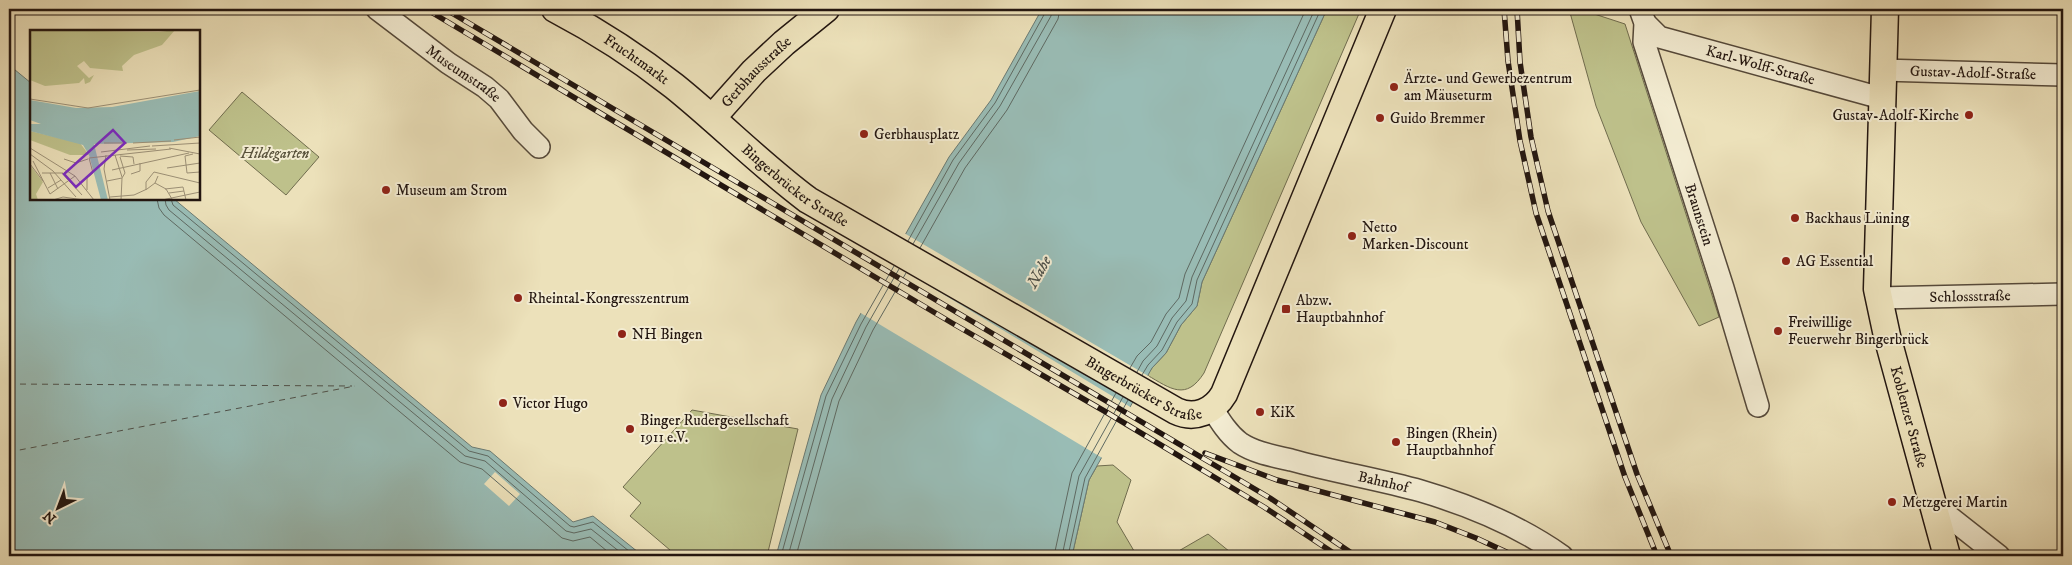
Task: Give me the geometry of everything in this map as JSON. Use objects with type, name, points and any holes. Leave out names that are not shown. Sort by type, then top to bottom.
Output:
[{"type":"main road","name":"Fruchtmarkt","points":[[555,9],[643,63],[712,118]]},
{"type":"main road","name":"Gerbhausstraße","points":[[712,118],[754,71],[784,42],[826,9]]},
{"type":"main road","name":"Bingerbrücker Straße","points":[[712,118],[770,170],[808,200],[1153,398],[1187,415],[1198,414],[1212,408],[1224,394],[1383,9]]},
{"type":"main road","name":"Koblenzer Straße","points":[[1885,9],[1881,98],[1878,298],[1948,556]]},
{"type":"street","name":"Museumstraße","points":[[377,9],[448,63],[486,87],[539,147]]},
{"type":"street","name":"Karl-Wolff-Straße","points":[[1643,16],[1659,37],[1881,98]]},
{"type":"street","name":"Braunstein","points":[[1643,16],[1644,42],[1723,288],[1758,406]]},
{"type":"street","name":"Gustav-Adolf-Straße","points":[[1882,70],[2063,75]]},
{"type":"street","name":"Schlossstraße","points":[[1878,298],[2063,294]]},
{"type":"street","name":"Bahnhof","points":[[1212,408],[1226,429],[1246,446],[1264,453],[1320,468],[1420,491],[1486,513],[1546,545],[1562,556]]},
{"type":"street","points":[[1933,504],[1999,556]]},
{"type":"green space","points":[[1327,9],[1361,9],[1204,373],[1191,387],[1184,390],[1171,388],[1147,375],[1166,353],[1181,325],[1197,306],[1202,282]]},
{"type":"green space","points":[[1569,9],[1579,9],[1625,24],[1719,317],[1699,326],[1641,222],[1596,106]]},
{"type":"green space","name":"Hildegarten","points":[[242,92],[319,157],[286,195],[209,130]]},
{"type":"green space","points":[[692,410],[798,429],[767,556],[677,556],[630,516],[641,503],[623,487]]},
{"type":"green space","points":[[1113,465],[1131,480],[1117,522],[1137,556],[1072,556],[1089,480],[1097,466]]},
{"type":"green space","points":[[1208,534],[1235,556],[1170,556]]},
{"type":"water","name":"Nahe","points":[[1042,9],[1327,9],[1202,282],[1197,306],[1181,325],[1166,353],[1152,368],[1089,480],[1072,556],[776,556],[821,395],[856,322],[949,157],[991,100]]},
{"type":"water","points":[[9,65],[30,82],[30,200],[175,200],[472,447],[490,451],[573,522],[593,516],[643,556],[9,556]]},
{"type":"pier","points":[[904,233],[1150,377],[1135,402],[889,258]]},
{"type":"pier","points":[[888,261],[1132,408],[1104,459],[859,312]]},
{"type":"pier","points":[[495,472],[520,494],[509,506],[484,484]]},
{"type":"ferry route","points":[[9,384],[352,386]]},
{"type":"ferry route","points":[[9,452],[355,386]]},
{"type":"railway","points":[[426,9],[952,323],[1106,412],[1264,507],[1338,556]]},
{"type":"railway","points":[[445,9],[1270,498],[1356,556]]},
{"type":"railway","points":[[1504,9],[1508,61],[1520,141],[1536,213],[1625,477],[1657,556]]},
{"type":"railway","points":[[1517,9],[1520,62],[1531,137],[1548,211],[1637,474],[1671,556]]},
{"type":"railway","points":[[1205,453],[1277,480],[1435,522],[1515,556]]},
{"type":"place","name":"Ärzte- und Gewerbezentrum am Mäuseturm","points":[[1394,87]]},
{"type":"place","name":"Gustav-Adolf-Kirche","points":[[1969,115]]},
{"type":"place","name":"Guido Bremmer","points":[[1380,118]]},
{"type":"place","name":"Gerbhausplatz","points":[[864,134]]},
{"type":"place","name":"Museum am Strom","points":[[386,190]]},
{"type":"place","name":"Backhaus Lüning","points":[[1795,218]]},
{"type":"place","name":"Netto Marken-Discount","points":[[1352,236]]},
{"type":"place","name":"AG Essential","points":[[1786,261]]},
{"type":"place","name":"Rheintal-Kongresszentrum","points":[[518,298]]},
{"type":"place","name":"Abzw. Hauptbahnhof","points":[[1286,309]]},
{"type":"place","name":"Freiwillige Feuerwehr Bingerbrück","points":[[1778,331]]},
{"type":"place","name":"NH Bingen","points":[[622,334]]},
{"type":"place","name":"Victor Hugo","points":[[503,403]]},
{"type":"place","name":"KiK","points":[[1260,412]]},
{"type":"place","name":"Binger Rudergesellschaft 1911 e.V.","points":[[630,429]]},
{"type":"place","name":"Bingen (Rhein) Hauptbahnhof","points":[[1396,442]]},
{"type":"place","name":"Metzgerei Martin","points":[[1892,502]]}]
